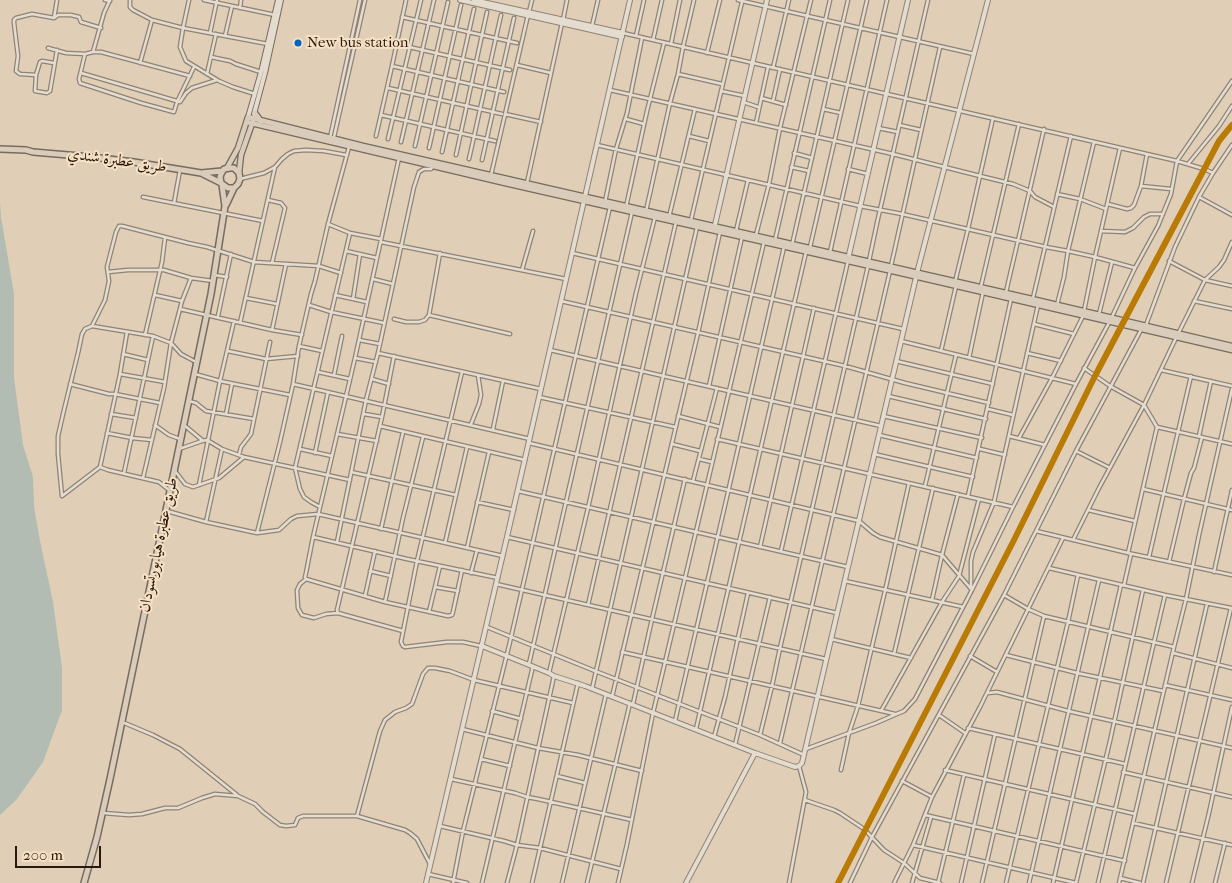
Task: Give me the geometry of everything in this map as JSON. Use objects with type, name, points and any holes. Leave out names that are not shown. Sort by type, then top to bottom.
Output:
[{"type":"highway","name":"طريق عطبرة شندي","points":[[0,150],[92,157],[201,173]]},
{"type":"highway","points":[[201,173],[234,168],[240,176],[238,184],[225,206]]},
{"type":"highway","points":[[225,170],[220,177],[225,206]]},
{"type":"highway","points":[[201,173],[228,188],[234,188]]},
{"type":"highway","name":"طريق عطبرة هيا بورتسودان","points":[[84,883],[102,813],[167,510],[207,315],[225,206]]},
{"type":"main road","points":[[251,120],[398,158],[527,184],[610,207],[697,227],[756,236],[848,260],[1057,305],[1110,320],[1232,348]]},
{"type":"main road","points":[[251,120],[332,138],[433,164],[646,211],[714,229]]},
{"type":"main road","points":[[225,170],[251,120]]},
{"type":"main road","points":[[240,176],[241,156],[251,120]]},
{"type":"main road","points":[[721,230],[784,247],[829,254],[848,260]]},
{"type":"main road","points":[[982,290],[1038,305],[1099,315],[1110,320]]},
{"type":"street","points":[[54,18],[57,0]]},
{"type":"street","points":[[93,52],[104,13],[110,1],[104,0]]},
{"type":"street","points":[[130,0],[130,7],[133,10],[152,20],[182,28],[268,44]]},
{"type":"street","points":[[189,0],[182,28],[180,47],[186,61],[217,80],[234,88],[256,94]]},
{"type":"street","points":[[204,0],[216,1],[274,15]]},
{"type":"street","points":[[240,8],[241,0]]},
{"type":"street","points":[[251,120],[279,0]]},
{"type":"street","points":[[251,120],[266,66],[279,0]]},
{"type":"street","points":[[332,138],[360,0]]},
{"type":"street","points":[[332,138],[365,0]]},
{"type":"street","points":[[376,136],[406,0]]},
{"type":"street","points":[[388,139],[401,91],[421,0]]},
{"type":"street","points":[[401,142],[434,0]]},
{"type":"street","points":[[460,0],[529,14]]},
{"type":"street","points":[[474,0],[482,4],[499,6],[622,35],[636,36],[1072,136],[1177,161],[1213,173]]},
{"type":"street","points":[[499,6],[501,0]]},
{"type":"street","points":[[491,176],[503,114],[532,0]]},
{"type":"street","points":[[527,184],[567,0]]},
{"type":"street","points":[[592,26],[598,0]]},
{"type":"street","points":[[426,883],[487,627],[630,0]]},
{"type":"street","points":[[636,36],[644,0]]},
{"type":"street","points":[[652,40],[662,0]]},
{"type":"street","points":[[671,44],[680,0]]},
{"type":"street","points":[[646,211],[694,0]]},
{"type":"street","points":[[707,53],[720,0]]},
{"type":"street","points":[[738,0],[974,54]]},
{"type":"street","points":[[691,222],[742,0]]},
{"type":"street","points":[[714,229],[766,0]]},
{"type":"street","points":[[774,68],[789,0]]},
{"type":"street","points":[[756,236],[811,0]]},
{"type":"street","points":[[775,241],[830,0]]},
{"type":"street","points":[[792,245],[848,0]]},
{"type":"street","points":[[696,729],[782,352],[822,197],[867,0]]},
{"type":"street","points":[[829,254],[887,0]]},
{"type":"street","points":[[781,551],[908,0]]},
{"type":"street","points":[[760,735],[857,318],[928,0]]},
{"type":"street","points":[[789,883],[805,800],[805,787],[799,766],[805,752],[916,275],[988,0]]},
{"type":"street","points":[[210,33],[216,1]]},
{"type":"street","points":[[415,146],[448,2]]},
{"type":"street","points":[[429,148],[461,5]]},
{"type":"street","points":[[226,36],[232,6]]},
{"type":"street","points":[[442,152],[474,9]]},
{"type":"street","points":[[456,155],[488,12]]},
{"type":"street","points":[[36,75],[20,74],[16,71],[18,56],[14,20],[16,18],[32,14],[54,18],[58,15],[71,15],[79,17],[81,22],[101,28]]},
{"type":"street","points":[[469,159],[501,15]]},
{"type":"street","points":[[402,17],[517,43]]},
{"type":"street","points":[[482,160],[514,18]]},
{"type":"street","points":[[140,63],[152,20]]},
{"type":"street","points":[[562,22],[592,26],[622,35]]},
{"type":"street","points":[[354,29],[358,30]]},
{"type":"street","points":[[206,74],[216,34]]},
{"type":"street","points":[[605,202],[616,149],[628,113],[630,94],[642,38]]},
{"type":"street","points":[[626,207],[664,43]]},
{"type":"street","points":[[396,44],[510,70]]},
{"type":"street","points":[[780,743],[940,47]]},
{"type":"street","points":[[48,48],[86,54],[101,52],[190,76]]},
{"type":"street","points":[[54,63],[41,61],[36,75],[36,91],[49,93],[52,86],[57,50]]},
{"type":"street","points":[[86,54],[80,83],[174,112],[194,67]]},
{"type":"street","points":[[210,57],[230,61],[262,72]]},
{"type":"street","points":[[517,65],[551,73]]},
{"type":"street","points":[[392,66],[504,92]]},
{"type":"street","points":[[756,123],[768,67]]},
{"type":"street","points":[[772,101],[780,69]]},
{"type":"street","points":[[81,73],[177,102],[180,102],[192,88],[217,80]]},
{"type":"street","points":[[678,74],[722,84]]},
{"type":"street","points":[[487,627],[719,720],[805,752],[904,711],[915,699],[1155,232],[1168,204],[1177,161],[1232,81]]},
{"type":"street","points":[[388,88],[541,122]]},
{"type":"street","points":[[610,90],[835,140],[1018,185],[1054,207]]},
{"type":"street","points":[[721,91],[745,96]]},
{"type":"street","points":[[761,98],[786,105]]},
{"type":"street","points":[[743,102],[759,107]]},
{"type":"street","points":[[1188,164],[1232,106]]},
{"type":"street","points":[[669,217],[695,109]]},
{"type":"street","points":[[823,109],[841,113]]},
{"type":"street","points":[[381,115],[495,141]]},
{"type":"street","points":[[941,351],[993,118]]},
{"type":"street","points":[[625,119],[644,124]]},
{"type":"street","points":[[969,358],[993,236],[1019,124]]},
{"type":"street","points":[[900,125],[921,130]]},
{"type":"street","points":[[878,128],[898,132]]},
{"type":"street","points":[[1006,294],[1044,130]]},
{"type":"street","points":[[689,136],[709,141]]},
{"type":"street","points":[[1032,300],[1072,136]]},
{"type":"street","points":[[1057,305],[1094,142]]},
{"type":"street","points":[[597,145],[993,236],[1095,257],[1135,268]]},
{"type":"street","points":[[850,883],[872,836],[1004,595],[1076,451],[1143,328],[1174,247],[1199,197],[1232,145]]},
{"type":"street","points":[[257,533],[275,464],[311,294],[349,146]]},
{"type":"street","points":[[1019,438],[1061,361],[1083,313],[1120,148]]},
{"type":"street","points":[[240,176],[264,173],[275,167],[288,154],[298,150],[324,151],[346,155]]},
{"type":"street","points":[[794,153],[812,158]]},
{"type":"street","points":[[1108,204],[1125,209],[1131,208],[1135,203],[1141,186],[1147,154]]},
{"type":"street","points":[[306,579],[318,514],[364,319],[398,158]]},
{"type":"street","points":[[337,542],[366,400],[414,187],[419,172],[424,169],[431,169],[433,164]]},
{"type":"street","points":[[240,323],[275,167]]},
{"type":"street","points":[[791,167],[809,171]]},
{"type":"street","points":[[848,169],[868,174]]},
{"type":"street","points":[[174,203],[180,170]]},
{"type":"street","points":[[736,232],[748,180]]},
{"type":"street","points":[[1141,186],[1172,189]]},
{"type":"street","points":[[1057,194],[1080,199],[1106,210]]},
{"type":"street","points":[[143,197],[263,221]]},
{"type":"street","points":[[1199,197],[1232,215]]},
{"type":"street","points":[[268,200],[281,203],[285,208],[272,263]]},
{"type":"street","points":[[453,881],[463,831],[511,637],[610,207]]},
{"type":"street","points":[[482,883],[527,692],[532,646],[632,212]]},
{"type":"street","points":[[1101,231],[1125,232],[1144,216],[1163,214]]},
{"type":"street","points":[[549,672],[655,217]]},
{"type":"street","points":[[588,605],[676,222]]},
{"type":"street","points":[[328,224],[350,233],[401,245],[566,279]]},
{"type":"street","points":[[92,326],[105,300],[109,281],[107,267],[119,226],[207,247],[254,262],[319,266],[341,272]]},
{"type":"street","points":[[592,689],[697,227]]},
{"type":"street","points":[[612,696],[721,230]]},
{"type":"street","points":[[522,270],[534,231]]},
{"type":"street","points":[[320,507],[304,497],[300,489],[296,468],[350,233]]},
{"type":"street","points":[[708,386],[742,237]]},
{"type":"street","points":[[145,335],[155,295],[165,238]]},
{"type":"street","points":[[618,883],[653,713],[764,242]]},
{"type":"street","points":[[1074,540],[1144,405],[1205,280],[1224,260],[1232,242]]},
{"type":"street","points":[[675,721],[784,247]]},
{"type":"street","points":[[346,251],[377,258]]},
{"type":"street","points":[[394,319],[406,322],[419,322],[425,320],[429,315],[440,253]]},
{"type":"street","points":[[572,253],[904,329]]},
{"type":"street","points":[[218,317],[231,254]]},
{"type":"street","points":[[353,299],[360,254]]},
{"type":"street","points":[[1099,315],[1112,262]]},
{"type":"street","points":[[1169,262],[1205,280],[1232,286]]},
{"type":"street","points":[[272,330],[286,264]]},
{"type":"street","points":[[108,272],[160,270],[213,282]]},
{"type":"street","points":[[214,275],[227,277]]},
{"type":"street","points":[[143,478],[165,382],[171,343],[182,301],[191,278]]},
{"type":"street","points":[[372,279],[393,284]]},
{"type":"street","points":[[155,295],[182,301]]},
{"type":"street","points":[[335,295],[367,302]]},
{"type":"street","points":[[246,298],[277,304]]},
{"type":"street","points":[[968,496],[1011,299]]},
{"type":"street","points":[[561,301],[866,371],[989,403]]},
{"type":"street","points":[[1194,301],[1232,309]]},
{"type":"street","points":[[309,305],[331,312],[384,323]]},
{"type":"street","points":[[971,589],[971,561],[973,552],[994,502],[1038,305]]},
{"type":"street","points":[[760,546],[814,308]]},
{"type":"street","points":[[180,309],[302,335]]},
{"type":"street","points":[[429,315],[510,334]]},
{"type":"street","points":[[199,486],[207,440],[234,321]]},
{"type":"street","points":[[1034,324],[1074,334]]},
{"type":"street","points":[[126,332],[120,374],[100,467],[62,496],[58,436],[84,329],[92,326],[153,336],[171,343],[181,354],[197,362]]},
{"type":"street","points":[[124,473],[153,336]]},
{"type":"street","points":[[334,376],[342,336]]},
{"type":"street","points":[[359,340],[380,344]]},
{"type":"street","points":[[901,341],[1076,384]]},
{"type":"street","points":[[238,455],[241,447],[250,436],[270,342]]},
{"type":"street","points":[[299,346],[322,351]]},
{"type":"street","points":[[227,350],[266,359],[298,356]]},
{"type":"street","points":[[550,350],[881,426]]},
{"type":"street","points":[[378,353],[541,389]]},
{"type":"street","points":[[1027,353],[1061,361]]},
{"type":"street","points":[[123,354],[148,360]]},
{"type":"street","points":[[925,486],[956,355]]},
{"type":"street","points":[[338,613],[337,610],[385,405],[394,356]]},
{"type":"street","points":[[355,358],[376,362]]},
{"type":"street","points":[[896,361],[993,384]]},
{"type":"street","points":[[1052,883],[1123,585],[1142,489],[1157,427],[1144,405],[1110,386],[1084,368]]},
{"type":"street","points":[[1161,370],[1232,386]]},
{"type":"street","points":[[318,372],[350,379]]},
{"type":"street","points":[[462,372],[407,607],[400,642],[403,646],[456,642],[482,646],[549,672],[554,676],[612,696],[755,753],[795,767],[799,766]]},
{"type":"street","points":[[120,374],[165,382]]},
{"type":"street","points":[[195,374],[220,382],[290,395]]},
{"type":"street","points":[[471,424],[481,395],[478,375]]},
{"type":"street","points":[[1149,558],[1190,376]]},
{"type":"street","points":[[372,380],[389,384]]},
{"type":"street","points":[[493,429],[503,380]]},
{"type":"street","points":[[1169,562],[1191,472],[1194,468],[1211,381]]},
{"type":"street","points":[[70,384],[109,394],[160,403]]},
{"type":"street","points":[[226,414],[232,384]]},
{"type":"street","points":[[293,384],[493,429],[576,455],[859,521],[880,537],[942,555],[971,589]]},
{"type":"street","points":[[693,481],[717,388]]},
{"type":"street","points":[[1119,883],[1186,599],[1232,389]]},
{"type":"street","points":[[315,453],[328,392]]},
{"type":"street","points":[[888,396],[986,419]]},
{"type":"street","points":[[539,397],[676,427]]},
{"type":"street","points":[[189,401],[196,403],[206,411],[254,419]]},
{"type":"street","points":[[988,409],[1013,415]]},
{"type":"street","points":[[111,414],[136,418]]},
{"type":"street","points":[[364,414],[382,417]]},
{"type":"street","points":[[678,416],[720,427]]},
{"type":"street","points":[[883,416],[982,438]]},
{"type":"street","points":[[155,425],[171,436],[181,439]]},
{"type":"street","points":[[184,425],[202,441]]},
{"type":"street","points":[[380,426],[525,460]]},
{"type":"street","points":[[1157,427],[1232,444]]},
{"type":"street","points":[[381,529],[403,432]]},
{"type":"street","points":[[107,434],[152,440]]},
{"type":"street","points":[[337,434],[376,441]]},
{"type":"street","points":[[879,435],[977,458]]},
{"type":"street","points":[[385,602],[423,436]]},
{"type":"street","points":[[1009,436],[1045,445]]},
{"type":"street","points":[[717,439],[1013,507]]},
{"type":"street","points":[[179,449],[207,440],[244,457],[350,480]]},
{"type":"street","points":[[672,444],[700,451]]},
{"type":"street","points":[[445,543],[467,447]]},
{"type":"street","points":[[206,522],[222,448]]},
{"type":"street","points":[[300,449],[332,456]]},
{"type":"street","points":[[979,449],[1005,455]]},
{"type":"street","points":[[1076,451],[1110,468]]},
{"type":"street","points":[[467,548],[489,452]]},
{"type":"street","points":[[874,454],[973,477]]},
{"type":"street","points":[[175,470],[188,486],[199,486],[225,474],[244,457]]},
{"type":"street","points":[[698,459],[712,462]]},
{"type":"street","points":[[100,467],[159,482],[171,490]]},
{"type":"street","points":[[351,472],[456,495]]},
{"type":"street","points":[[587,883],[615,764],[637,687],[685,479]]},
{"type":"street","points":[[841,770],[872,648],[910,483]]},
{"type":"street","points":[[894,654],[933,488]]},
{"type":"street","points":[[1142,489],[1232,510]]},
{"type":"street","points":[[1214,572],[1232,490]]},
{"type":"street","points":[[518,491],[848,567]]},
{"type":"street","points":[[932,600],[958,494]]},
{"type":"street","points":[[881,710],[942,602],[960,576],[979,499]]},
{"type":"street","points":[[477,502],[514,510]]},
{"type":"street","points":[[167,510],[206,522],[257,533],[280,530],[297,516],[318,514],[503,556]]},
{"type":"street","points":[[1088,510],[1135,522]]},
{"type":"street","points":[[1036,530],[1149,558],[1232,575]]},
{"type":"street","points":[[313,537],[498,578]]},
{"type":"street","points":[[507,537],[837,613]]},
{"type":"street","points":[[894,883],[913,845],[924,815],[945,770],[987,693],[1063,538]]},
{"type":"street","points":[[471,573],[478,550]]},
{"type":"street","points":[[365,596],[375,551]]},
{"type":"street","points":[[429,612],[440,566]]},
{"type":"street","points":[[1049,568],[1231,608],[1166,883]]},
{"type":"street","points":[[306,579],[385,602],[451,616],[462,570]]},
{"type":"street","points":[[370,571],[391,576]]},
{"type":"street","points":[[1006,883],[1078,575]]},
{"type":"street","points":[[306,579],[297,590],[298,608],[302,615],[314,618],[338,613],[403,631]]},
{"type":"street","points":[[1029,883],[1099,580]]},
{"type":"street","points":[[845,581],[963,607]]},
{"type":"street","points":[[496,584],[826,659]]},
{"type":"street","points":[[435,586],[458,591]]},
{"type":"street","points":[[913,845],[1076,883],[1143,590]]},
{"type":"street","points":[[714,737],[748,593]]},
{"type":"street","points":[[1004,595],[1044,616],[1174,647]]},
{"type":"street","points":[[1098,883],[1165,595]]},
{"type":"street","points":[[735,745],[770,597]]},
{"type":"street","points":[[1120,878],[1142,883],[1207,604]]},
{"type":"street","points":[[982,883],[1044,616]]},
{"type":"street","points":[[831,640],[911,658]]},
{"type":"street","points":[[622,652],[881,710],[896,715]]},
{"type":"street","points":[[1172,653],[1232,668]]},
{"type":"street","points":[[1006,655],[1033,663],[1163,692]]},
{"type":"street","points":[[970,656],[997,672]]},
{"type":"street","points":[[357,816],[380,731],[385,720],[394,712],[412,704],[423,674],[428,668],[450,671],[474,680],[573,702]]},
{"type":"street","points":[[507,883],[554,676]]},
{"type":"street","points":[[532,883],[578,683]]},
{"type":"street","points":[[1165,684],[1232,700]]},
{"type":"street","points":[[987,693],[997,692],[1114,722],[1232,748]]},
{"type":"street","points":[[562,883],[606,694]]},
{"type":"street","points":[[1192,883],[1232,707]]},
{"type":"street","points":[[492,712],[521,719]]},
{"type":"street","points":[[938,715],[965,734]]},
{"type":"street","points":[[122,722],[180,749],[238,796],[255,804],[280,824],[286,826],[295,825],[298,818],[303,816],[357,816],[410,833],[420,844],[430,865]]},
{"type":"street","points":[[968,728],[1125,764]]},
{"type":"street","points":[[462,729],[642,771]]},
{"type":"street","points":[[961,883],[995,734]]},
{"type":"street","points":[[686,883],[755,753]]},
{"type":"street","points":[[481,759],[510,766]]},
{"type":"street","points":[[945,770],[1135,814]]},
{"type":"street","points":[[1124,772],[1232,797]]},
{"type":"street","points":[[805,800],[840,813],[872,836],[884,850],[904,863],[922,879],[939,883],[964,775]]},
{"type":"street","points":[[556,776],[585,783]]},
{"type":"street","points":[[451,779],[632,820]]},
{"type":"street","points":[[902,781],[932,797]]},
{"type":"street","points":[[102,813],[142,814],[165,808],[178,808],[215,794],[238,796]]},
{"type":"street","points":[[924,815],[1125,861]]},
{"type":"street","points":[[912,883],[932,817]]},
{"type":"street","points":[[1133,823],[1232,845]]},
{"type":"street","points":[[440,826],[621,868]]},
{"type":"street","points":[[1215,883],[1224,843]]},
{"type":"street","points":[[428,874],[467,883]]},
{"type":"shaded area","points":[[0,202],[14,294],[14,378],[23,445],[33,477],[34,507],[53,602],[62,668],[62,710],[43,762],[17,799],[0,815]]},
{"type":"transit line","points":[[838,883],[1014,540],[1095,376],[1219,141],[1232,125]]},
{"type":"place","name":"New bus station","points":[[298,43]]}]
